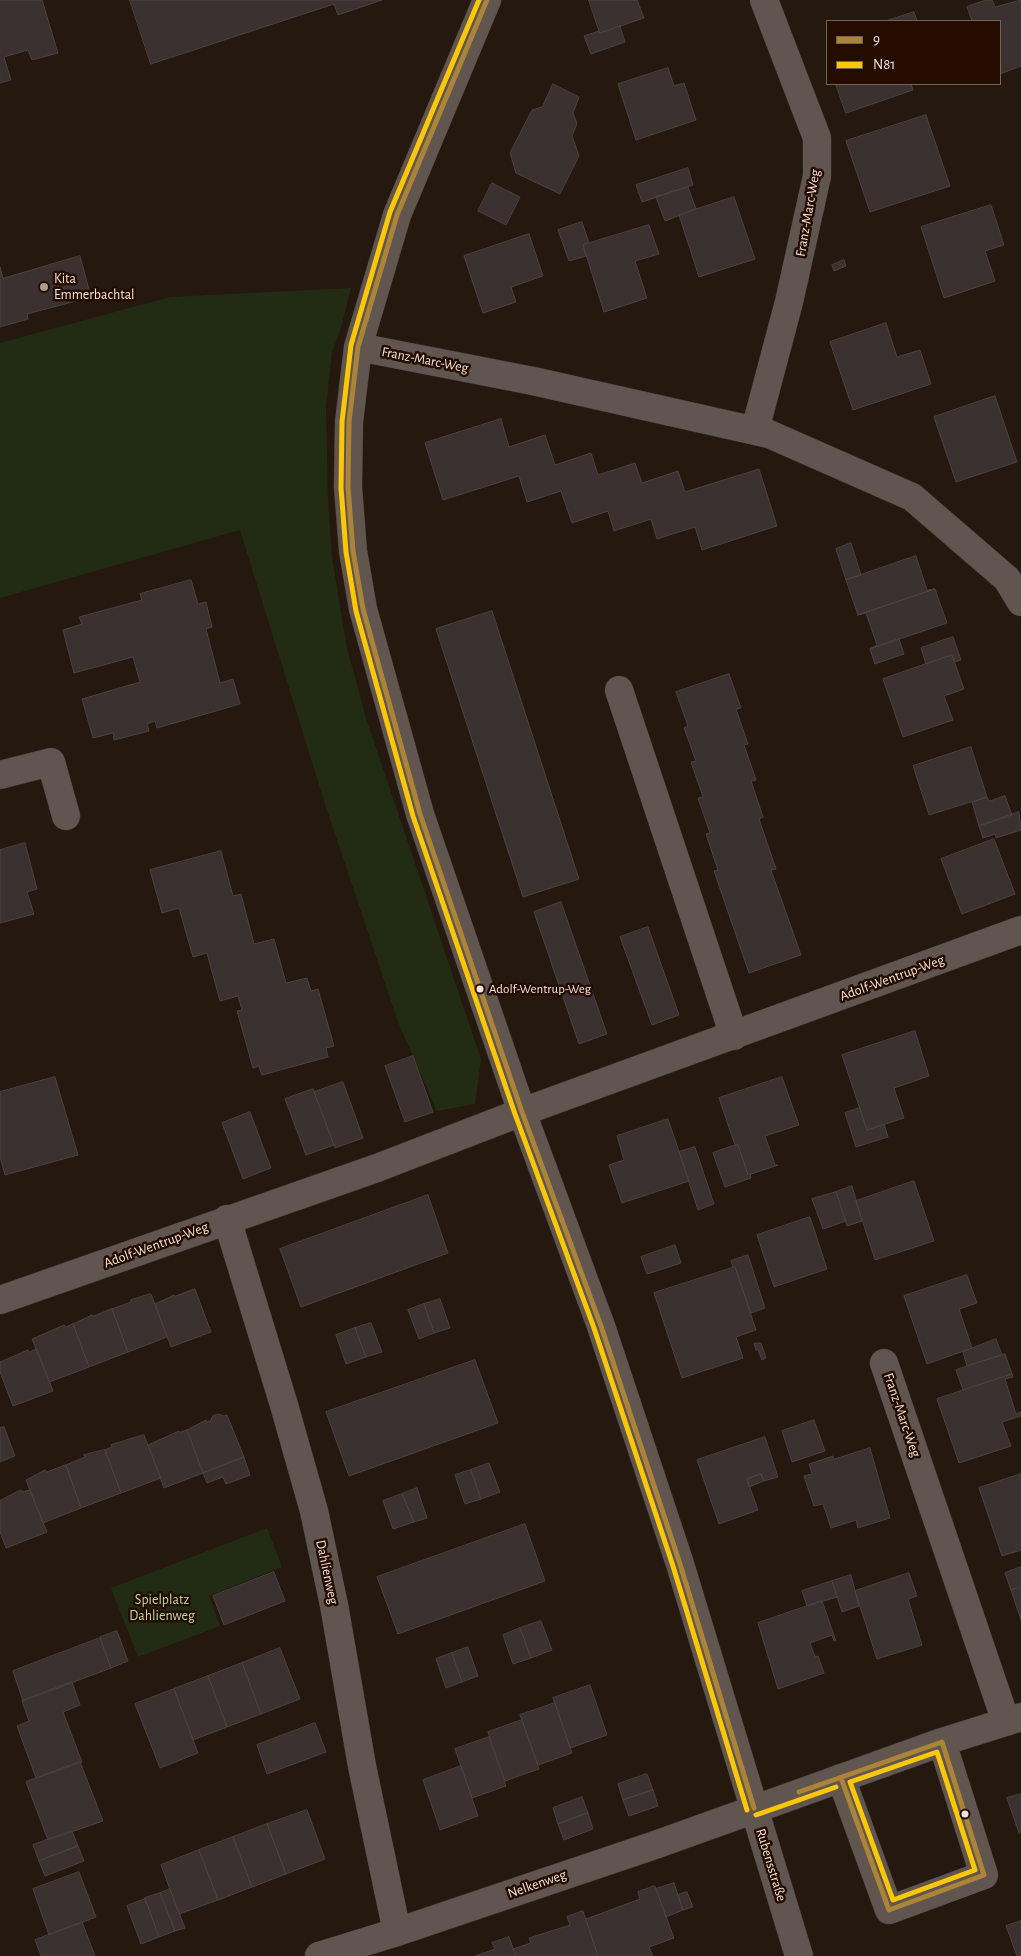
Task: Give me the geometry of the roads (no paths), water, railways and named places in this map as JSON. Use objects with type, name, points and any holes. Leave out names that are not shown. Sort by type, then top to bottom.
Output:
[{"type":"street","name":"Rubensstraße","points":[[488,0],[397,215],[358,348],[349,422],[348,487],[353,551],[363,609],[420,814],[522,1112],[602,1326],[680,1564],[799,1956]]},
{"type":"street","name":"Franz-Marc-Weg","points":[[756,430],[789,302],[817,176],[817,138],[764,0]]},
{"type":"street","name":"Franz-Marc-Weg","points":[[358,348],[533,381],[769,434],[912,497],[1016,581]]},
{"type":"street","points":[[619,690],[734,1036]]},
{"type":"street","points":[[0,775],[51,762],[66,816]]},
{"type":"street","name":"Adolf-Wentrup-Weg","points":[[0,1300],[377,1168],[522,1112],[1021,930]]},
{"type":"street","name":"Dahlienweg","points":[[226,1220],[281,1396],[314,1511],[334,1605],[360,1758],[397,1932]]},
{"type":"street","name":"Franz-Marc-Weg","points":[[754,1808],[942,1742],[1014,1719],[884,1363]]},
{"type":"street","points":[[841,1778],[889,1910],[984,1875],[942,1742]]},
{"type":"street","name":"Nelkenweg","points":[[319,1956],[397,1932],[655,1845],[754,1808]]},
{"type":"place","name":"Kita Emmerbachtal","points":[[44,287]]},
{"type":"place","name":"Adolf-Wentrup-Weg","points":[[480,989]]},
{"type":"park label","name":"Spielplatz Dahlienweg","points":[[162,1608]]}]
